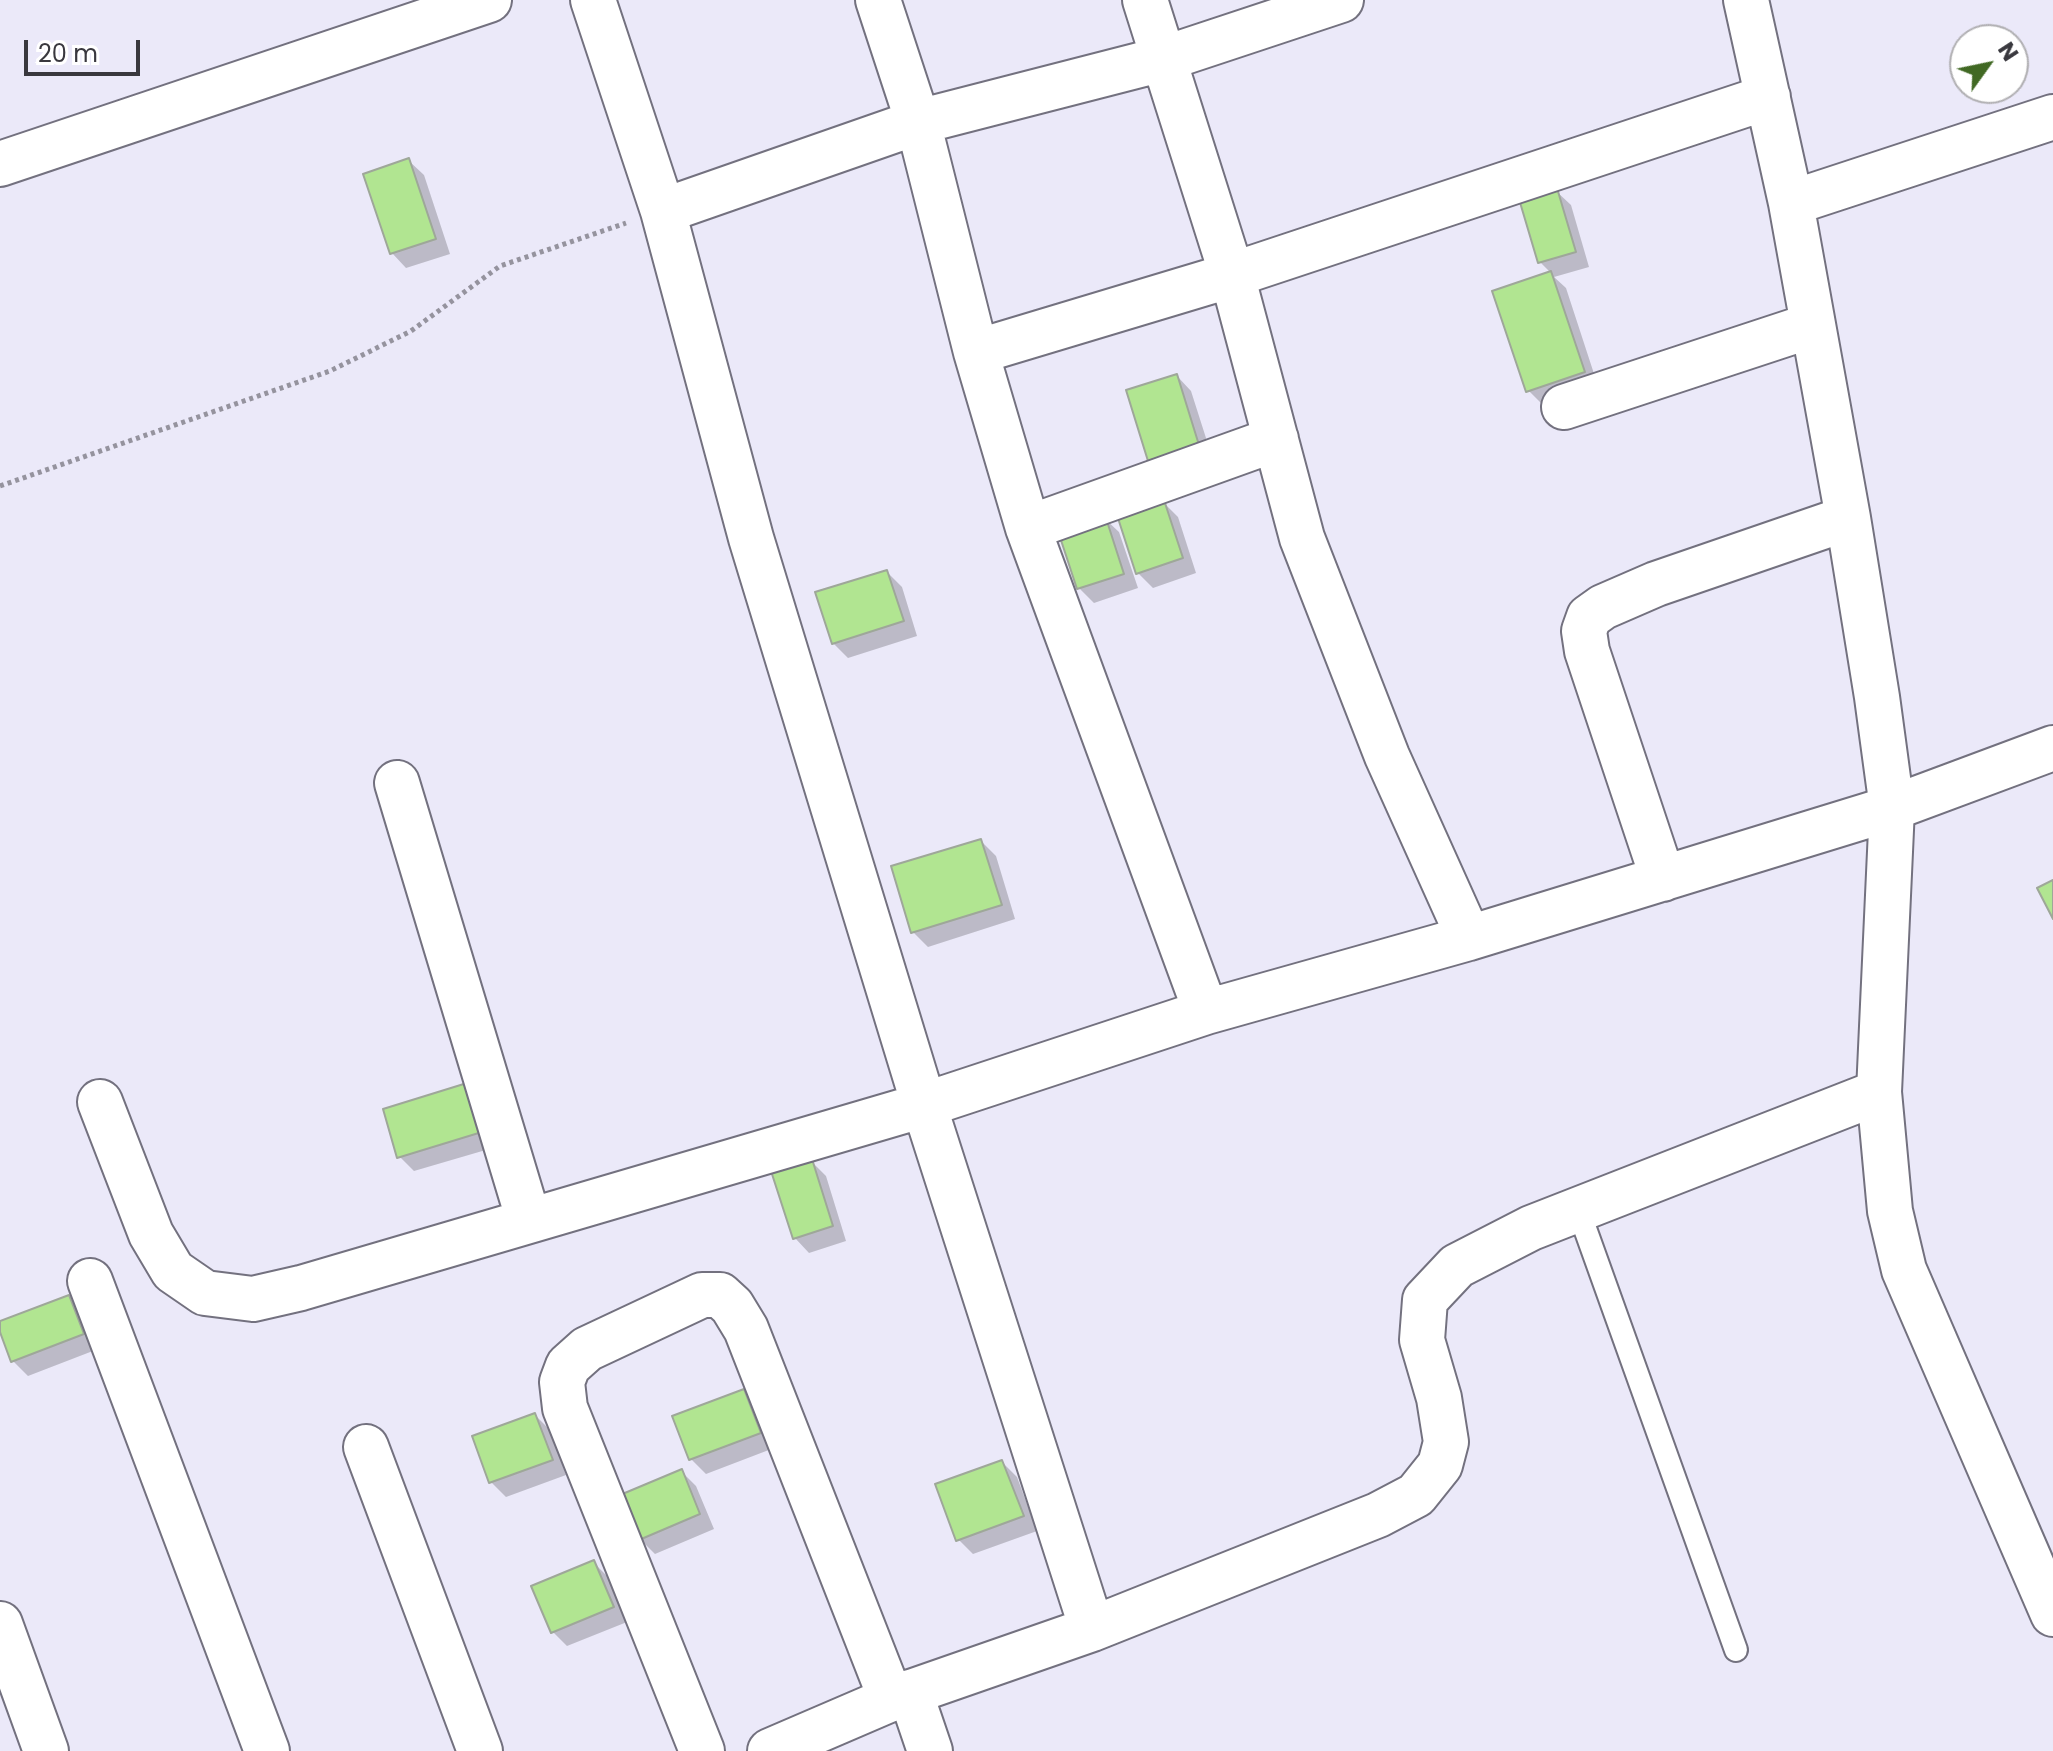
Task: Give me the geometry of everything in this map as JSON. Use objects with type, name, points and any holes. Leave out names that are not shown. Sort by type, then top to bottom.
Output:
[{"type":"street","points":[[0,164],[489,0]]},
{"type":"street","points":[[593,0],[663,211],[751,538],[924,1105],[1092,1629]]},
{"type":"street","points":[[878,0],[918,122],[976,352],[1028,528],[1206,1012]]},
{"type":"street","points":[[1145,0],[1232,275],[1308,553],[1387,756],[1469,938]]},
{"type":"street","points":[[663,211],[918,122],[1163,59],[1341,0]]},
{"type":"street","points":[[1746,0],[1791,203],[1848,518],[1892,808],[1879,1092],[1890,1211],[1904,1270],[2053,1614]]},
{"type":"street","points":[[976,352],[1232,275],[1768,97]]},
{"type":"street","points":[[1791,203],[2053,117]]},
{"type":"street","points":[[1564,407],[1813,325]]},
{"type":"street","points":[[1028,528],[1276,439]]},
{"type":"street","points":[[1663,879],[1587,651],[1584,631],[1589,617],[1603,607],[1656,584],[1848,518]]},
{"type":"street","points":[[100,1102],[151,1234],[173,1271],[205,1293],[253,1299],[301,1288],[924,1105],[1206,1012],[1469,938],[1663,879],[1892,808],[2053,748]]},
{"type":"street","points":[[397,783],[529,1221]]},
{"type":"street","points":[[770,1751],[900,1696],[1092,1629],[1378,1515],[1416,1495],[1440,1465],[1446,1442],[1439,1398],[1422,1340],[1425,1300],[1457,1266],[1531,1228],[1879,1092]]},
{"type":"street","points":[[90,1281],[267,1751]]},
{"type":"street","points":[[702,1751],[565,1408],[562,1382],[568,1366],[587,1349],[702,1295],[720,1295],[732,1306],[746,1329],[900,1696],[930,1751]]},
{"type":"street","points":[[366,1447],[480,1751]]},
{"type":"street","points":[[0,1624],[46,1751]]},
{"type":"lane","points":[[1578,1209],[1736,1650]]},
{"type":"path","points":[[0,486],[330,371],[411,331],[500,266],[663,211]]},
{"type":"building","points":[[409,158],[436,239],[390,254],[363,174]]},
{"type":"building","points":[[1557,188],[1576,252],[1538,263],[1519,199]]},
{"type":"building","points":[[1551,271],[1585,372],[1526,392],[1492,291]]},
{"type":"building","points":[[1177,374],[1199,445],[1148,461],[1126,390]]},
{"type":"building","points":[[1164,500],[1183,558],[1136,574],[1117,515]]},
{"type":"building","points":[[1105,515],[1124,574],[1077,589],[1058,531]]},
{"type":"building","points":[[887,570],[904,621],[832,644],[815,592]]},
{"type":"building","points":[[981,839],[1002,905],[911,933],[891,866]]},
{"type":"building","points":[[2053,880],[2053,919],[2037,888]]},
{"type":"building","points":[[467,1083],[482,1132],[397,1158],[383,1109]]},
{"type":"building","points":[[812,1159],[833,1226],[793,1239],[771,1171]]},
{"type":"building","points":[[69,1295],[84,1334],[11,1362],[0,1332],[0,1321]]},
{"type":"building","points":[[744,1389],[761,1433],[689,1460],[672,1416]]},
{"type":"building","points":[[535,1413],[553,1460],[489,1483],[472,1436]]},
{"type":"building","points":[[1002,1460],[1024,1516],[956,1541],[935,1484]]},
{"type":"building","points":[[682,1469],[700,1514],[639,1540],[620,1495]]},
{"type":"building","points":[[594,1560],[614,1607],[551,1633],[531,1586]]}]
